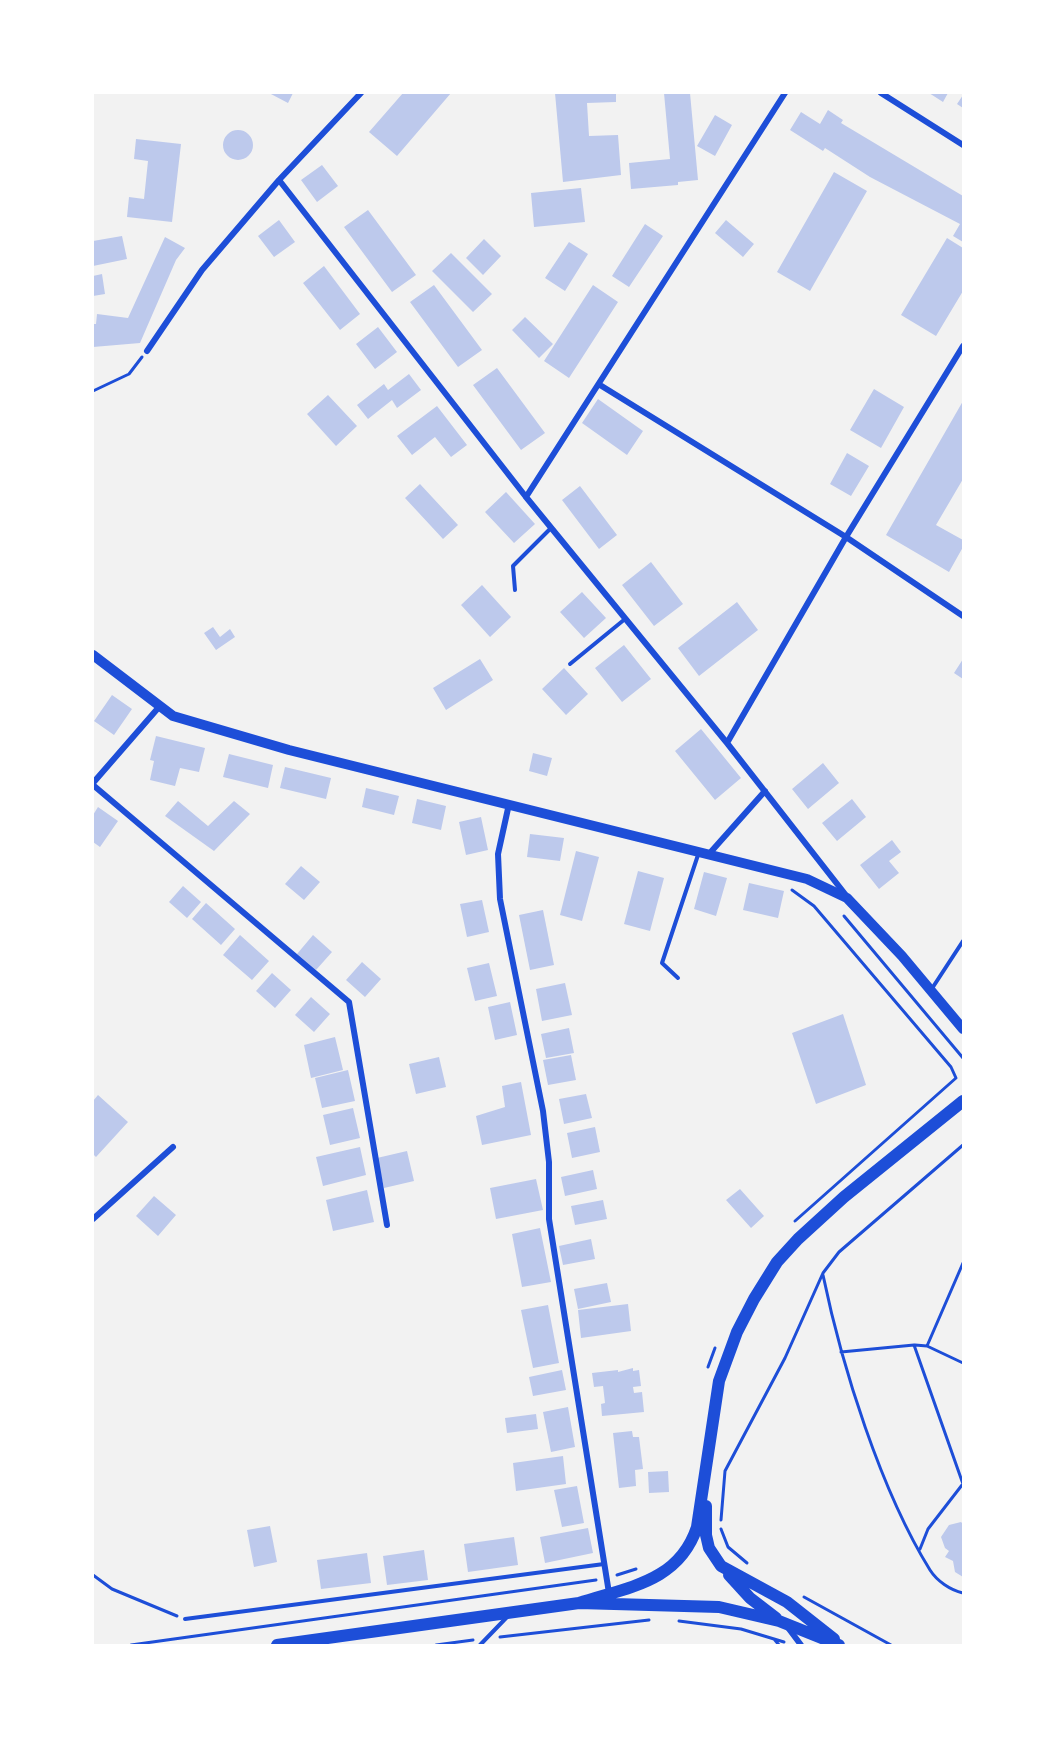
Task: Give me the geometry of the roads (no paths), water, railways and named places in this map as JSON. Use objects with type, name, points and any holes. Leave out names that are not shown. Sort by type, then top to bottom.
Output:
[{"type":"main road","points":[[93,655],[172,716],[289,750],[807,879],[847,898],[931,990],[963,1029]]},
{"type":"main road","points":[[579,1603],[659,1576],[683,1556],[691,1545],[697,1527],[717,1391],[729,1353],[754,1299],[777,1262],[844,1197],[963,1101]]},
{"type":"main road","points":[[707,1469],[706,1535],[709,1548],[721,1566],[750,1598],[779,1621]]},
{"type":"main road","points":[[721,1566],[787,1602],[840,1645]]},
{"type":"main road","points":[[277,1645],[579,1603],[719,1607],[779,1621],[840,1645]]},
{"type":"street","points":[[147,351],[202,270],[279,180],[361,93]]},
{"type":"street","points":[[526,497],[600,385],[785,93]]},
{"type":"street","points":[[881,93],[963,145]]},
{"type":"street","points":[[279,180],[526,497],[727,742],[847,898]]},
{"type":"street","points":[[727,742],[846,537],[963,346]]},
{"type":"street","points":[[600,385],[846,537],[963,616]]},
{"type":"street","points":[[159,707],[93,784],[349,1002],[387,1225]]},
{"type":"street","points":[[704,853],[765,791]]},
{"type":"street","points":[[509,804],[498,854],[500,898],[543,1111],[549,1162],[549,1219],[609,1593]]},
{"type":"street","points":[[93,1219],[173,1147]]},
{"type":"street","points":[[779,1621],[794,1632],[801,1645]]},
{"type":"lane","points":[[515,590],[513,566],[551,528]]},
{"type":"lane","points":[[570,664],[625,619]]},
{"type":"lane","points":[[678,978],[662,963],[704,853]]},
{"type":"lane","points":[[931,990],[963,941]]},
{"type":"lane","points":[[185,1619],[604,1564]]},
{"type":"lane","points":[[480,1645],[510,1613]]}]
